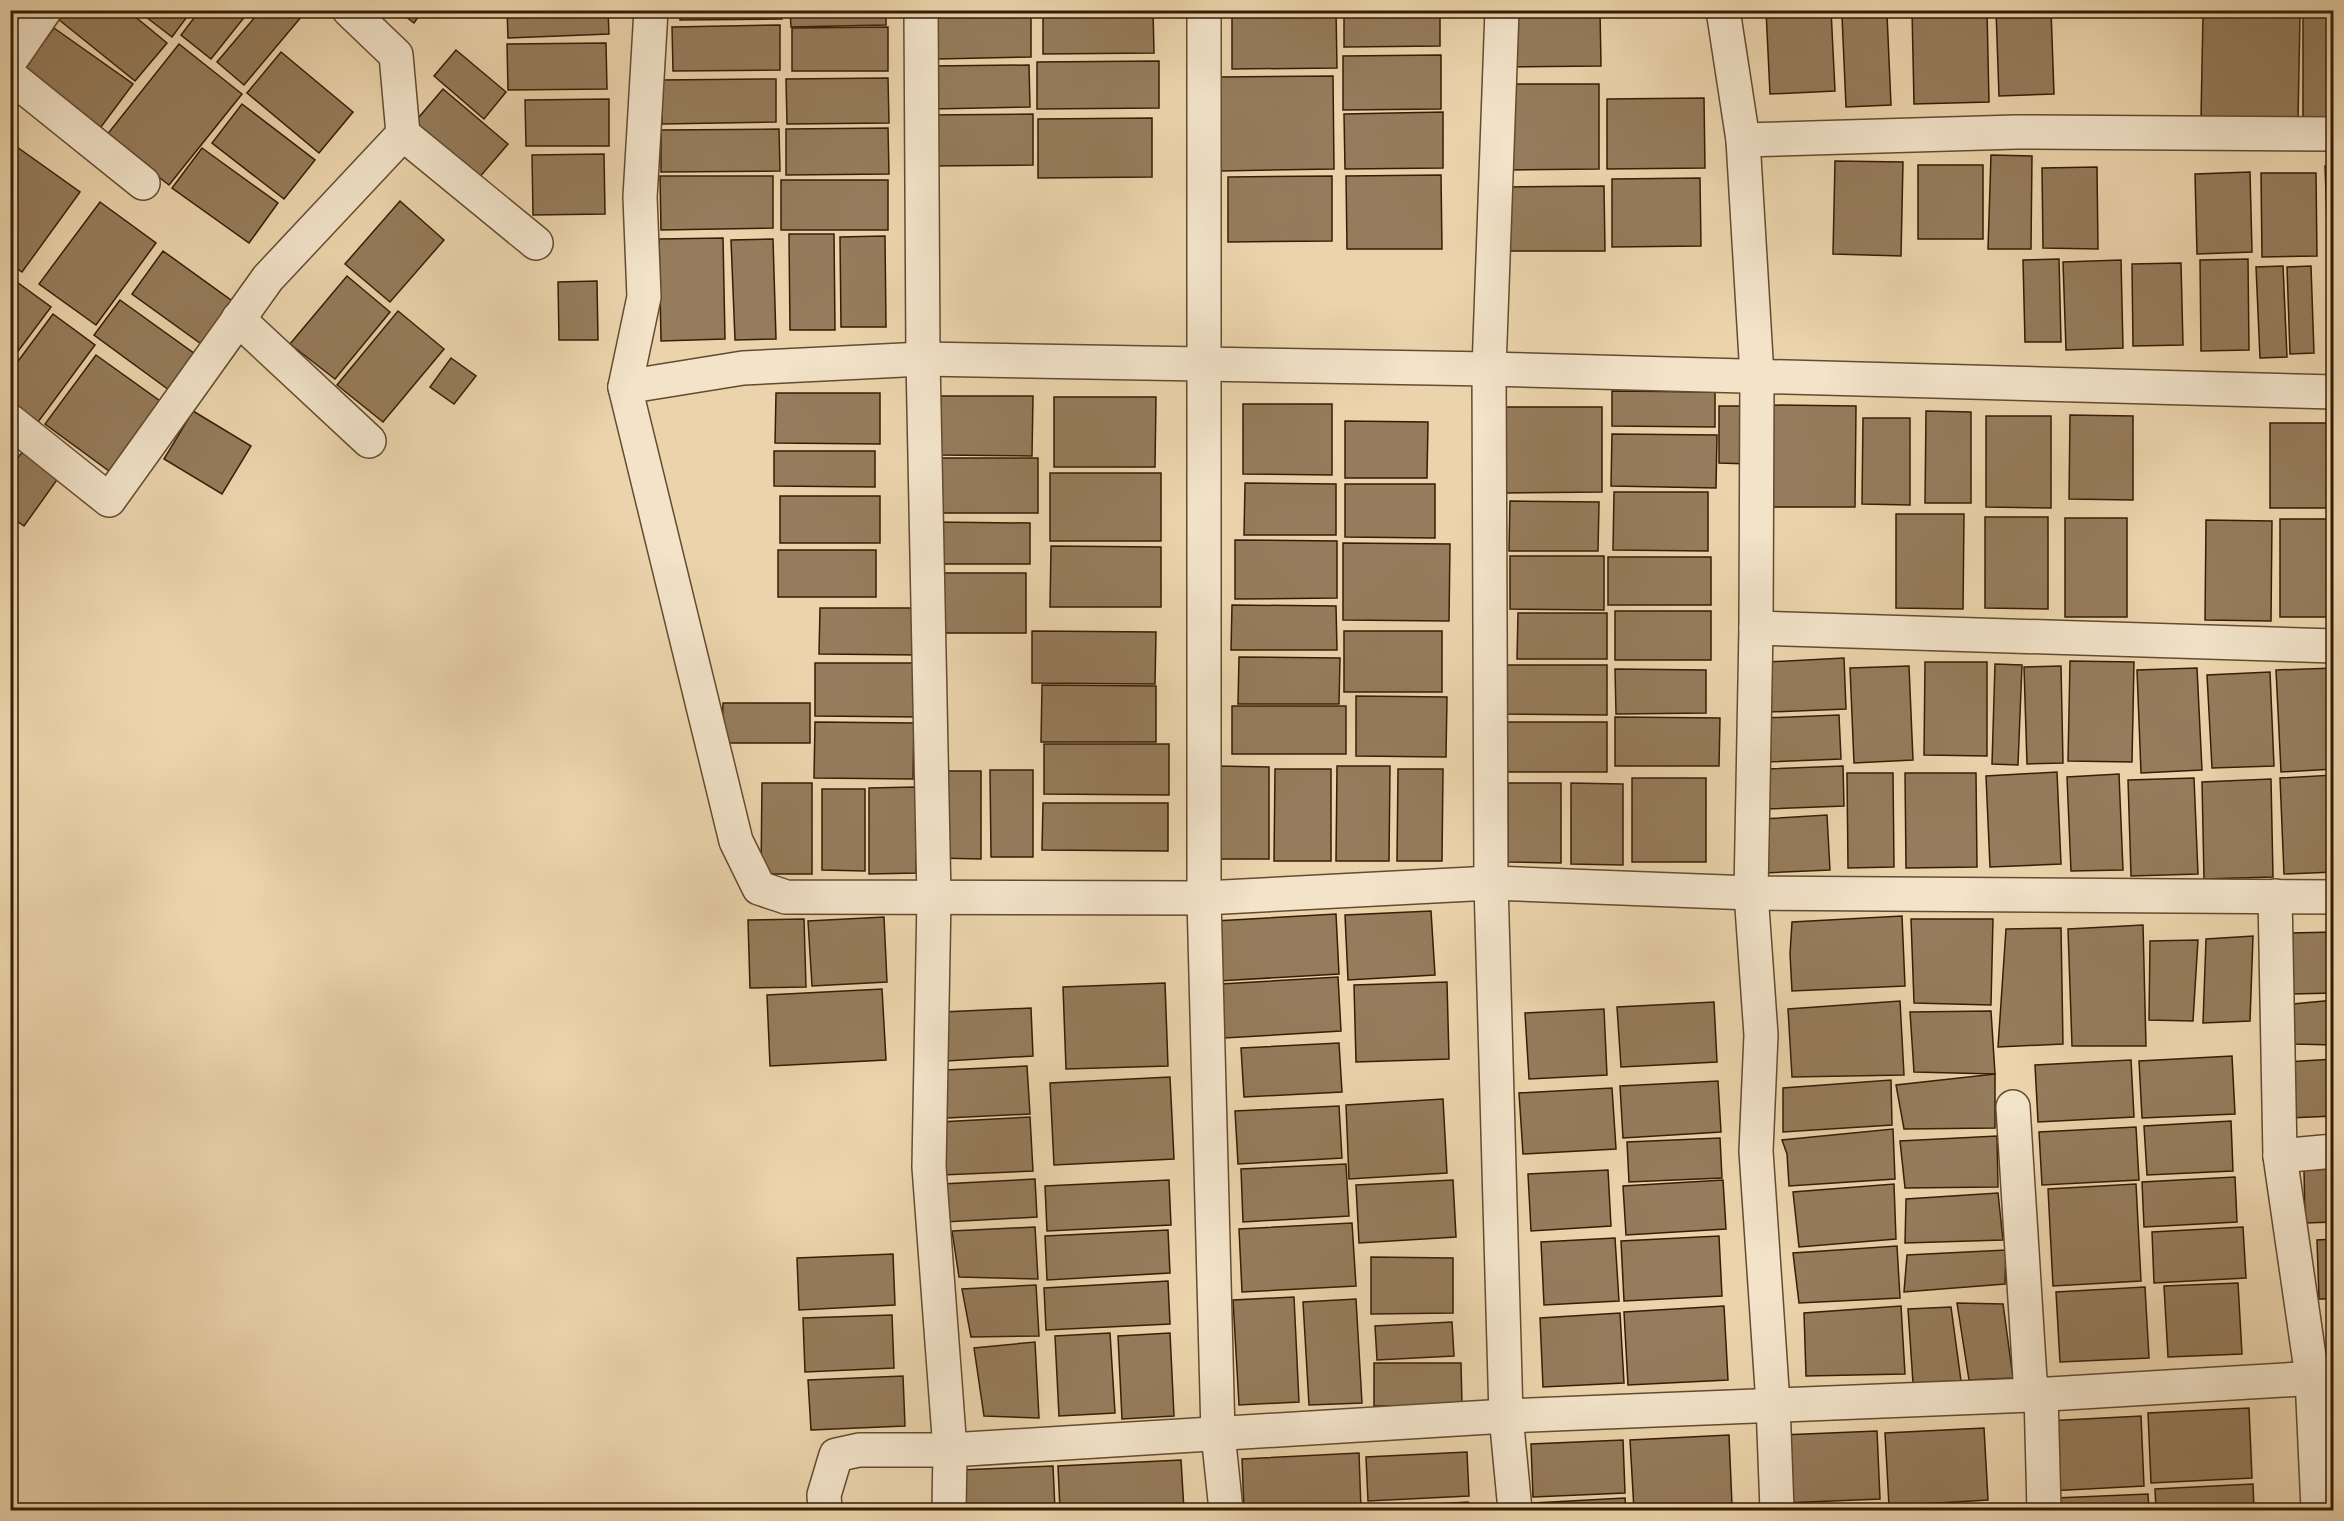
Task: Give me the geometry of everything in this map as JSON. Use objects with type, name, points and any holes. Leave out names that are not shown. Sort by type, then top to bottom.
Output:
[{"type":"street","points":[[10,61],[45,10]]},
{"type":"street","points":[[349,10],[396,55],[403,134],[536,243]]},
{"type":"street","points":[[651,10],[640,197],[644,297],[625,387],[736,841],[759,888],[786,897],[1204,898],[1491,883],[1751,893],[2334,897]]},
{"type":"street","points":[[921,10],[923,359],[934,898],[929,1167],[950,1450],[949,1510]]},
{"type":"street","points":[[1204,10],[1204,898],[1218,1434],[1226,1510]]},
{"type":"street","points":[[1502,10],[1489,369],[1491,883],[1506,1416],[1515,1510]]},
{"type":"street","points":[[1723,10],[1743,140],[1757,376],[1756,628],[1751,893],[1761,1035],[1756,1150],[1773,1404],[1777,1510]]},
{"type":"street","points":[[10,76],[143,183]]},
{"type":"street","points":[[1743,140],[2016,132],[2334,134]]},
{"type":"street","points":[[10,421],[109,500],[268,278],[403,134]]},
{"type":"street","points":[[238,319],[369,441]]},
{"type":"street","points":[[625,387],[743,368],[923,359],[1489,369],[2334,392]]},
{"type":"street","points":[[1756,628],[2334,646]]},
{"type":"street","points":[[2275,896],[2280,1156],[2323,1377],[2318,1510]]},
{"type":"street","points":[[2013,1107],[2044,1510]]},
{"type":"street","points":[[2280,1156],[2334,1151]]},
{"type":"street","points":[[825,1510],[824,1495],[836,1455],[860,1450],[950,1450],[1506,1416],[2036,1394],[2323,1377]]},
{"type":"building","points":[[66,10],[127,10],[167,43],[135,81],[58,19]]},
{"type":"building","points":[[137,10],[192,10],[172,37]]},
{"type":"building","points":[[200,10],[250,10],[211,59],[181,35]]},
{"type":"building","points":[[261,10],[307,10],[244,85],[217,62]]},
{"type":"building","points":[[397,10],[423,10],[414,23]]},
{"type":"building","points":[[507,10],[608,10],[609,34],[508,38]]},
{"type":"building","points":[[680,10],[782,10],[782,19],[680,20]]},
{"type":"building","points":[[790,10],[886,10],[886,25],[791,27]]},
{"type":"building","points":[[937,10],[1031,10],[1031,57],[938,59]]},
{"type":"building","points":[[1043,10],[1153,10],[1154,53],[1043,54]]},
{"type":"building","points":[[1232,10],[1336,10],[1337,68],[1232,69]]},
{"type":"building","points":[[1344,10],[1440,10],[1440,46],[1344,47]]},
{"type":"building","points":[[1766,10],[1831,10],[1835,91],[1770,94]]},
{"type":"building","points":[[1912,10],[1987,10],[1989,102],[1914,104]]},
{"type":"building","points":[[1996,10],[2051,10],[2054,94],[1999,96]]},
{"type":"building","points":[[1506,11],[1600,11],[1601,66],[1507,67]]},
{"type":"building","points":[[2303,13],[2331,13],[2332,118],[2303,118]]},
{"type":"building","points":[[1887,14],[1891,105],[1846,107],[1842,16]]},
{"type":"building","points":[[2203,15],[2300,16],[2298,119],[2201,118]]},
{"type":"building","points":[[780,25],[780,70],[673,71],[672,27]]},
{"type":"building","points":[[888,27],[888,71],[792,71],[792,28]]},
{"type":"building","points":[[54,28],[133,84],[98,131],[20,74]]},
{"type":"building","points":[[606,43],[607,89],[508,90],[507,44]]},
{"type":"building","points":[[179,44],[242,94],[169,185],[106,136]]},
{"type":"building","points":[[456,50],[506,92],[484,119],[434,76]]},
{"type":"building","points":[[281,52],[353,112],[319,153],[247,93]]},
{"type":"building","points":[[1441,55],[1441,109],[1343,110],[1343,56]]},
{"type":"building","points":[[1159,61],[1159,108],[1037,109],[1037,62]]},
{"type":"building","points":[[1029,65],[1030,107],[932,109],[931,66]]},
{"type":"building","points":[[1333,76],[1334,169],[1220,171],[1219,77]]},
{"type":"building","points":[[888,78],[889,123],[787,124],[786,79]]},
{"type":"building","points":[[776,79],[776,122],[662,124],[661,80]]},
{"type":"building","points":[[1509,84],[1599,84],[1599,169],[1509,170]]},
{"type":"building","points":[[443,89],[508,144],[472,186],[407,131]]},
{"type":"building","points":[[1704,98],[1705,168],[1607,169],[1607,99]]},
{"type":"building","points":[[609,99],[609,146],[526,146],[525,100]]},
{"type":"building","points":[[242,104],[315,160],[284,199],[212,143]]},
{"type":"building","points":[[1443,112],[1443,168],[1345,169],[1344,114]]},
{"type":"building","points":[[1033,114],[1033,165],[929,166],[928,115]]},
{"type":"building","points":[[1152,118],[1152,177],[1038,178],[1038,119]]},
{"type":"building","points":[[888,128],[889,174],[786,175],[786,129]]},
{"type":"building","points":[[779,129],[780,171],[661,172],[661,130]]},
{"type":"building","points":[[10,142],[80,192],[22,272],[10,264]]},
{"type":"building","points":[[202,148],[278,203],[249,243],[172,188]]},
{"type":"building","points":[[604,154],[605,214],[533,215],[532,155]]},
{"type":"building","points":[[1991,155],[2032,156],[2031,249],[1988,249]]},
{"type":"building","points":[[1835,161],[1903,162],[1901,256],[1833,254]]},
{"type":"building","points":[[1918,165],[1983,165],[1983,239],[1918,239]]},
{"type":"building","points":[[2325,166],[2334,166],[2334,249],[2328,249]]},
{"type":"building","points":[[2097,167],[2098,249],[2043,248],[2042,168]]},
{"type":"building","points":[[2250,172],[2252,252],[2197,254],[2195,174]]},
{"type":"building","points":[[2261,173],[2316,173],[2317,256],[2262,257]]},
{"type":"building","points":[[1441,175],[1442,249],[1347,249],[1346,176]]},
{"type":"building","points":[[660,176],[773,176],[773,228],[661,230]]},
{"type":"building","points":[[1332,176],[1332,241],[1228,242],[1228,177]]},
{"type":"building","points":[[1700,178],[1701,246],[1612,247],[1612,179]]},
{"type":"building","points":[[781,180],[888,180],[888,230],[781,230]]},
{"type":"building","points":[[1604,186],[1605,251],[1509,251],[1508,187]]},
{"type":"building","points":[[400,201],[444,240],[390,302],[345,264]]},
{"type":"building","points":[[100,202],[156,243],[96,325],[39,284]]},
{"type":"building","points":[[789,234],[834,234],[835,330],[790,330]]},
{"type":"building","points":[[885,236],[886,327],[841,327],[840,237]]},
{"type":"building","points":[[723,238],[725,339],[661,341],[659,239]]},
{"type":"building","points":[[773,239],[776,339],[735,340],[731,240]]},
{"type":"building","points":[[163,251],[235,303],[204,346],[132,294]]},
{"type":"building","points":[[2059,259],[2061,342],[2025,342],[2023,260]]},
{"type":"building","points":[[2248,259],[2249,350],[2201,351],[2200,260]]},
{"type":"building","points":[[2121,260],[2123,348],[2066,350],[2063,262]]},
{"type":"building","points":[[2181,263],[2183,345],[2133,346],[2132,264]]},
{"type":"building","points":[[2283,266],[2287,357],[2260,358],[2256,267]]},
{"type":"building","points":[[2311,266],[2314,353],[2290,354],[2287,267]]},
{"type":"building","points":[[347,276],[390,312],[335,379],[290,344]]},
{"type":"building","points":[[10,277],[51,307],[10,362]]},
{"type":"building","points":[[597,281],[598,340],[559,340],[558,282]]},
{"type":"building","points":[[120,300],[195,354],[169,390],[94,335]]},
{"type":"building","points":[[398,311],[444,349],[383,422],[337,385]]},
{"type":"building","points":[[53,314],[95,345],[38,422],[10,402],[10,372]]},
{"type":"building","points":[[96,355],[160,401],[109,471],[45,424]]},
{"type":"building","points":[[451,358],[476,376],[454,404],[430,387]]},
{"type":"building","points":[[1612,391],[1715,392],[1715,427],[1612,426]]},
{"type":"building","points":[[776,393],[880,393],[880,444],[775,443]]},
{"type":"building","points":[[937,396],[1033,396],[1032,456],[938,455]]},
{"type":"building","points":[[1054,397],[1156,397],[1155,467],[1054,467]]},
{"type":"building","points":[[1243,404],[1332,404],[1332,475],[1243,474]]},
{"type":"building","points":[[1768,405],[1856,406],[1855,507],[1768,507]]},
{"type":"building","points":[[1719,406],[1750,406],[1749,464],[1719,463]]},
{"type":"building","points":[[1504,407],[1602,407],[1602,492],[1504,493]]},
{"type":"building","points":[[193,411],[251,446],[222,494],[164,459]]},
{"type":"building","points":[[1926,411],[1971,412],[1971,503],[1925,503]]},
{"type":"building","points":[[2070,415],[2133,416],[2133,500],[2069,499]]},
{"type":"building","points":[[1986,416],[2051,416],[2051,508],[1986,507]]},
{"type":"building","points":[[1863,418],[1910,418],[1910,505],[1862,504]]},
{"type":"building","points":[[1345,421],[1428,422],[1427,478],[1345,478]]},
{"type":"building","points":[[2270,423],[2334,423],[2334,508],[2270,508]]},
{"type":"building","points":[[1612,434],[1717,435],[1716,488],[1611,486]]},
{"type":"building","points":[[23,451],[59,477],[24,526],[10,516],[10,468]]},
{"type":"building","points":[[774,451],[875,451],[875,487],[774,486]]},
{"type":"building","points":[[938,458],[1038,458],[1038,513],[938,513]]},
{"type":"building","points":[[1050,473],[1161,473],[1161,541],[1050,541]]},
{"type":"building","points":[[1245,483],[1336,484],[1336,535],[1244,535]]},
{"type":"building","points":[[1345,484],[1435,484],[1435,538],[1345,537]]},
{"type":"building","points":[[1614,492],[1708,492],[1708,551],[1613,550]]},
{"type":"building","points":[[780,496],[880,496],[880,543],[780,543]]},
{"type":"building","points":[[1510,501],[1599,502],[1598,551],[1509,551]]},
{"type":"building","points":[[1896,514],[1964,514],[1963,609],[1896,608]]},
{"type":"building","points":[[1985,517],[2048,517],[2048,609],[1985,608]]},
{"type":"building","points":[[2065,518],[2127,518],[2127,617],[2065,617]]},
{"type":"building","points":[[2280,519],[2334,519],[2334,617],[2280,617]]},
{"type":"building","points":[[2206,520],[2272,521],[2271,621],[2205,620]]},
{"type":"building","points":[[933,522],[1030,523],[1030,564],[933,564]]},
{"type":"building","points":[[1235,540],[1337,541],[1337,598],[1235,599]]},
{"type":"building","points":[[1343,543],[1450,544],[1449,621],[1343,620]]},
{"type":"building","points":[[1051,546],[1161,547],[1161,607],[1050,607]]},
{"type":"building","points":[[778,550],[876,550],[876,597],[778,597]]},
{"type":"building","points":[[1510,556],[1604,556],[1604,610],[1510,609]]},
{"type":"building","points":[[1608,557],[1711,557],[1711,605],[1608,605]]},
{"type":"building","points":[[937,573],[1026,573],[1026,633],[936,633]]},
{"type":"building","points":[[1232,605],[1336,606],[1337,650],[1231,650]]},
{"type":"building","points":[[820,608],[919,608],[918,655],[819,654]]},
{"type":"building","points":[[1615,611],[1711,611],[1711,660],[1615,660]]},
{"type":"building","points":[[1518,613],[1607,613],[1607,659],[1517,659]]},
{"type":"building","points":[[1032,631],[1156,632],[1155,684],[1032,683]]},
{"type":"building","points":[[1344,631],[1442,631],[1442,692],[1344,692]]},
{"type":"building","points":[[1239,657],[1340,658],[1339,704],[1238,704]]},
{"type":"building","points":[[1844,658],[1846,709],[1769,712],[1767,662]]},
{"type":"building","points":[[2070,661],[2134,662],[2132,762],[2068,761]]},
{"type":"building","points":[[1925,662],[1987,662],[1987,756],[1924,755]]},
{"type":"building","points":[[815,663],[919,663],[919,717],[815,716]]},
{"type":"building","points":[[1995,664],[2022,665],[2018,765],[1992,764]]},
{"type":"building","points":[[1506,665],[1607,665],[1607,715],[1506,714]]},
{"type":"building","points":[[1909,666],[1913,760],[1854,763],[1850,668]]},
{"type":"building","points":[[2061,666],[2063,763],[2027,764],[2024,667]]},
{"type":"building","points":[[2197,668],[2202,770],[2141,773],[2137,670]]},
{"type":"building","points":[[2334,668],[2334,769],[2281,772],[2276,670]]},
{"type":"building","points":[[1615,669],[1706,670],[1706,713],[1616,714]]},
{"type":"building","points":[[2270,672],[2274,766],[2212,768],[2207,675]]},
{"type":"building","points":[[1042,685],[1156,686],[1156,742],[1041,742]]},
{"type":"building","points":[[1356,696],[1447,697],[1446,757],[1356,756]]},
{"type":"building","points":[[723,703],[810,703],[810,743],[722,743]]},
{"type":"building","points":[[1232,706],[1346,706],[1346,754],[1232,754]]},
{"type":"building","points":[[1839,715],[1841,759],[1764,762],[1762,718]]},
{"type":"building","points":[[1615,717],[1720,718],[1719,766],[1615,766]]},
{"type":"building","points":[[815,722],[914,723],[913,779],[814,778]]},
{"type":"building","points":[[1505,722],[1607,722],[1607,772],[1505,772]]},
{"type":"building","points":[[1044,744],[1169,744],[1169,795],[1044,794]]},
{"type":"building","points":[[1216,766],[1269,767],[1269,859],[1215,859]]},
{"type":"building","points":[[1337,766],[1390,766],[1389,861],[1336,861]]},
{"type":"building","points":[[1843,766],[1844,806],[1766,809],[1764,769]]},
{"type":"building","points":[[1275,769],[1331,769],[1331,861],[1274,861]]},
{"type":"building","points":[[1398,769],[1443,769],[1442,861],[1397,861]]},
{"type":"building","points":[[990,770],[1033,770],[1033,857],[991,857]]},
{"type":"building","points":[[938,771],[981,771],[981,859],[937,858]]},
{"type":"building","points":[[2057,772],[2061,864],[1990,867],[1986,776]]},
{"type":"building","points":[[1847,773],[1893,773],[1894,867],[1848,868]]},
{"type":"building","points":[[1905,773],[1976,773],[1977,867],[1906,868]]},
{"type":"building","points":[[2119,774],[2123,870],[2071,871],[2067,777]]},
{"type":"building","points":[[2334,775],[2334,872],[2284,874],[2280,778]]},
{"type":"building","points":[[1632,778],[1706,778],[1706,862],[1632,862]]},
{"type":"building","points":[[2194,778],[2198,874],[2131,876],[2128,780]]},
{"type":"building","points":[[2271,779],[2273,877],[2204,879],[2202,782]]},
{"type":"building","points":[[762,783],[812,783],[812,874],[761,874]]},
{"type":"building","points":[[1508,783],[1561,783],[1561,863],[1508,862]]},
{"type":"building","points":[[1571,783],[1623,784],[1623,865],[1571,864]]},
{"type":"building","points":[[917,787],[916,873],[869,874],[869,788]]},
{"type":"building","points":[[822,789],[865,789],[865,871],[822,870]]},
{"type":"building","points":[[1043,803],[1168,803],[1168,851],[1042,850]]},
{"type":"building","points":[[1827,815],[1830,870],[1764,873],[1762,819]]},
{"type":"building","points":[[1431,911],[1435,975],[1348,980],[1345,915]]},
{"type":"building","points":[[1336,914],[1339,974],[1218,981],[1215,921]]},
{"type":"building","points":[[1902,916],[1905,986],[1792,991],[1790,954],[1792,922]]},
{"type":"building","points":[[884,917],[887,982],[812,986],[808,921]]},
{"type":"building","points":[[804,919],[806,987],[750,988],[748,920]]},
{"type":"building","points":[[1911,919],[1993,919],[1991,1005],[1914,1003]]},
{"type":"building","points":[[2143,925],[2146,1046],[2072,1046],[2068,929]]},
{"type":"building","points":[[2061,928],[2063,1044],[1998,1047],[2006,929]]},
{"type":"building","points":[[2334,932],[2334,993],[2292,994],[2290,933]]},
{"type":"building","points":[[2253,936],[2250,1021],[2203,1023],[2206,939]]},
{"type":"building","points":[[2198,940],[2193,1021],[2149,1020],[2150,941]]},
{"type":"building","points":[[1338,977],[1341,1031],[1224,1038],[1221,984]]},
{"type":"building","points":[[1447,982],[1449,1059],[1356,1062],[1354,985]]},
{"type":"building","points":[[1165,983],[1168,1066],[1066,1069],[1063,987]]},
{"type":"building","points":[[882,989],[886,1060],[770,1066],[767,995]]},
{"type":"building","points":[[2334,1000],[2334,1045],[2294,1044],[2293,1004]]},
{"type":"building","points":[[1900,1001],[1904,1075],[1792,1077],[1788,1009]]},
{"type":"building","points":[[1714,1002],[1717,1062],[1621,1067],[1617,1007]]},
{"type":"building","points":[[1031,1008],[1033,1056],[946,1061],[943,1012]]},
{"type":"building","points":[[1604,1009],[1607,1075],[1529,1079],[1525,1013]]},
{"type":"building","points":[[1991,1011],[1995,1074],[1914,1072],[1910,1012]]},
{"type":"building","points":[[1339,1043],[1342,1092],[1244,1097],[1241,1048]]},
{"type":"building","points":[[2232,1056],[2235,1114],[2142,1118],[2139,1061]]},
{"type":"building","points":[[2334,1059],[2334,1116],[2288,1118],[2285,1062]]},
{"type":"building","points":[[2131,1060],[2134,1117],[2038,1122],[2035,1065]]},
{"type":"building","points":[[1027,1066],[1030,1114],[947,1118],[945,1070]]},
{"type":"building","points":[[1995,1074],[1995,1128],[1904,1129],[1896,1085]]},
{"type":"building","points":[[1170,1077],[1174,1159],[1054,1165],[1050,1083]]},
{"type":"building","points":[[1891,1080],[1892,1125],[1783,1132],[1783,1088]]},
{"type":"building","points":[[1718,1081],[1721,1132],[1623,1138],[1620,1086]]},
{"type":"building","points":[[1612,1088],[1616,1149],[1523,1154],[1519,1093]]},
{"type":"building","points":[[1443,1099],[1447,1173],[1349,1179],[1346,1105]]},
{"type":"building","points":[[1339,1106],[1342,1158],[1238,1164],[1235,1111]]},
{"type":"building","points":[[1030,1117],[1033,1171],[942,1175],[939,1122]]},
{"type":"building","points":[[2231,1121],[2233,1171],[2147,1175],[2144,1126]]},
{"type":"building","points":[[2136,1127],[2139,1180],[2042,1185],[2039,1132]]},
{"type":"building","points":[[1893,1129],[1895,1179],[1789,1186],[1787,1154],[1782,1140]]},
{"type":"building","points":[[1997,1136],[1998,1187],[1905,1188],[1900,1141]]},
{"type":"building","points":[[1720,1138],[1722,1178],[1629,1182],[1627,1142]]},
{"type":"building","points":[[1346,1164],[1349,1216],[1243,1222],[1241,1169]]},
{"type":"building","points":[[2334,1169],[2334,1222],[2305,1223],[2304,1170]]},
{"type":"building","points":[[1608,1170],[1611,1226],[1531,1231],[1528,1174]]},
{"type":"building","points":[[2235,1177],[2237,1222],[2144,1227],[2142,1182]]},
{"type":"building","points":[[1035,1179],[1037,1217],[944,1222],[942,1184]]},
{"type":"building","points":[[1169,1180],[1171,1225],[1047,1231],[1045,1186]]},
{"type":"building","points":[[1453,1180],[1456,1237],[1359,1243],[1356,1185]]},
{"type":"building","points":[[1723,1180],[1726,1229],[1626,1235],[1623,1186]]},
{"type":"building","points":[[1894,1184],[1896,1239],[1799,1247],[1793,1192]]},
{"type":"building","points":[[2136,1184],[2141,1281],[2053,1286],[2048,1189]]},
{"type":"building","points":[[1998,1193],[2003,1240],[1905,1243],[1906,1199]]},
{"type":"building","points":[[1352,1223],[1356,1286],[1242,1292],[1239,1229]]},
{"type":"building","points":[[1035,1227],[1038,1279],[959,1277],[952,1231]]},
{"type":"building","points":[[2243,1227],[2246,1278],[2154,1283],[2152,1232]]},
{"type":"building","points":[[1168,1230],[1170,1273],[1047,1280],[1045,1236]]},
{"type":"building","points":[[1719,1236],[1722,1296],[1624,1301],[1621,1241]]},
{"type":"building","points":[[1615,1238],[1619,1301],[1544,1305],[1541,1242]]},
{"type":"building","points":[[2334,1239],[2334,1299],[2319,1299],[2317,1240]]},
{"type":"building","points":[[1897,1246],[1900,1298],[1799,1303],[1793,1253]]},
{"type":"building","points":[[2006,1250],[2005,1284],[1904,1292],[1907,1255]]},
{"type":"building","points":[[893,1254],[895,1305],[799,1310],[797,1258]]},
{"type":"building","points":[[1371,1257],[1453,1258],[1453,1313],[1371,1314]]},
{"type":"building","points":[[1168,1281],[1170,1324],[1046,1330],[1044,1288]]},
{"type":"building","points":[[2238,1283],[2242,1354],[2168,1357],[2164,1286]]},
{"type":"building","points":[[1036,1285],[1039,1336],[971,1337],[962,1289]]},
{"type":"building","points":[[2145,1287],[2149,1358],[2060,1362],[2056,1292]]},
{"type":"building","points":[[1294,1297],[1299,1402],[1239,1405],[1233,1300]]},
{"type":"building","points":[[1356,1299],[1362,1403],[1309,1405],[1303,1302]]},
{"type":"building","points":[[1957,1303],[2003,1304],[2013,1378],[1969,1380]]},
{"type":"building","points":[[1724,1306],[1728,1380],[1628,1385],[1624,1312]]},
{"type":"building","points":[[1901,1306],[1905,1374],[1806,1376],[1804,1313]]},
{"type":"building","points":[[1951,1307],[1961,1381],[1913,1383],[1908,1309]]},
{"type":"building","points":[[1620,1313],[1624,1383],[1543,1387],[1540,1318]]},
{"type":"building","points":[[892,1315],[894,1368],[805,1372],[803,1318]]},
{"type":"building","points":[[1452,1322],[1454,1356],[1377,1360],[1375,1326]]},
{"type":"building","points":[[1110,1333],[1115,1413],[1059,1416],[1055,1336]]},
{"type":"building","points":[[1170,1333],[1174,1416],[1122,1419],[1118,1336]]},
{"type":"building","points":[[1035,1342],[1039,1418],[984,1416],[974,1348]]},
{"type":"building","points":[[1374,1363],[1461,1363],[1462,1406],[1374,1406]]},
{"type":"building","points":[[903,1376],[905,1426],[811,1430],[808,1380]]},
{"type":"building","points":[[2249,1408],[2252,1478],[2151,1483],[2148,1413]]},
{"type":"building","points":[[2141,1416],[2144,1486],[2049,1491],[2046,1421]]},
{"type":"building","points":[[1984,1428],[1988,1500],[1889,1506],[1885,1433]]},
{"type":"building","points":[[1877,1431],[1880,1499],[1785,1503],[1782,1435]]},
{"type":"building","points":[[1729,1435],[1732,1505],[1634,1510],[1630,1440]]},
{"type":"building","points":[[1623,1440],[1625,1493],[1533,1497],[1531,1444]]},
{"type":"building","points":[[1467,1452],[1469,1496],[1368,1501],[1366,1457]]},
{"type":"building","points":[[1359,1453],[1361,1510],[1244,1510],[1242,1459]]},
{"type":"building","points":[[1181,1460],[1184,1510],[1060,1510],[1058,1466]]},
{"type":"building","points":[[1053,1466],[1055,1510],[962,1510],[960,1470]]},
{"type":"building","points":[[2253,1484],[2254,1510],[2156,1510],[2155,1489]]},
{"type":"building","points":[[2148,1494],[2149,1510],[2055,1510],[2055,1498]]},
{"type":"building","points":[[1625,1498],[1626,1510],[1534,1510],[1533,1503]]},
{"type":"building","points":[[1468,1502],[1469,1510],[1369,1510],[1369,1508]]},
{"type":"building","points":[[1883,1504],[1883,1510],[1788,1510],[1788,1509]]},
{"type":"building","points":[[1983,1507],[1983,1510],[1907,1510]]}]
